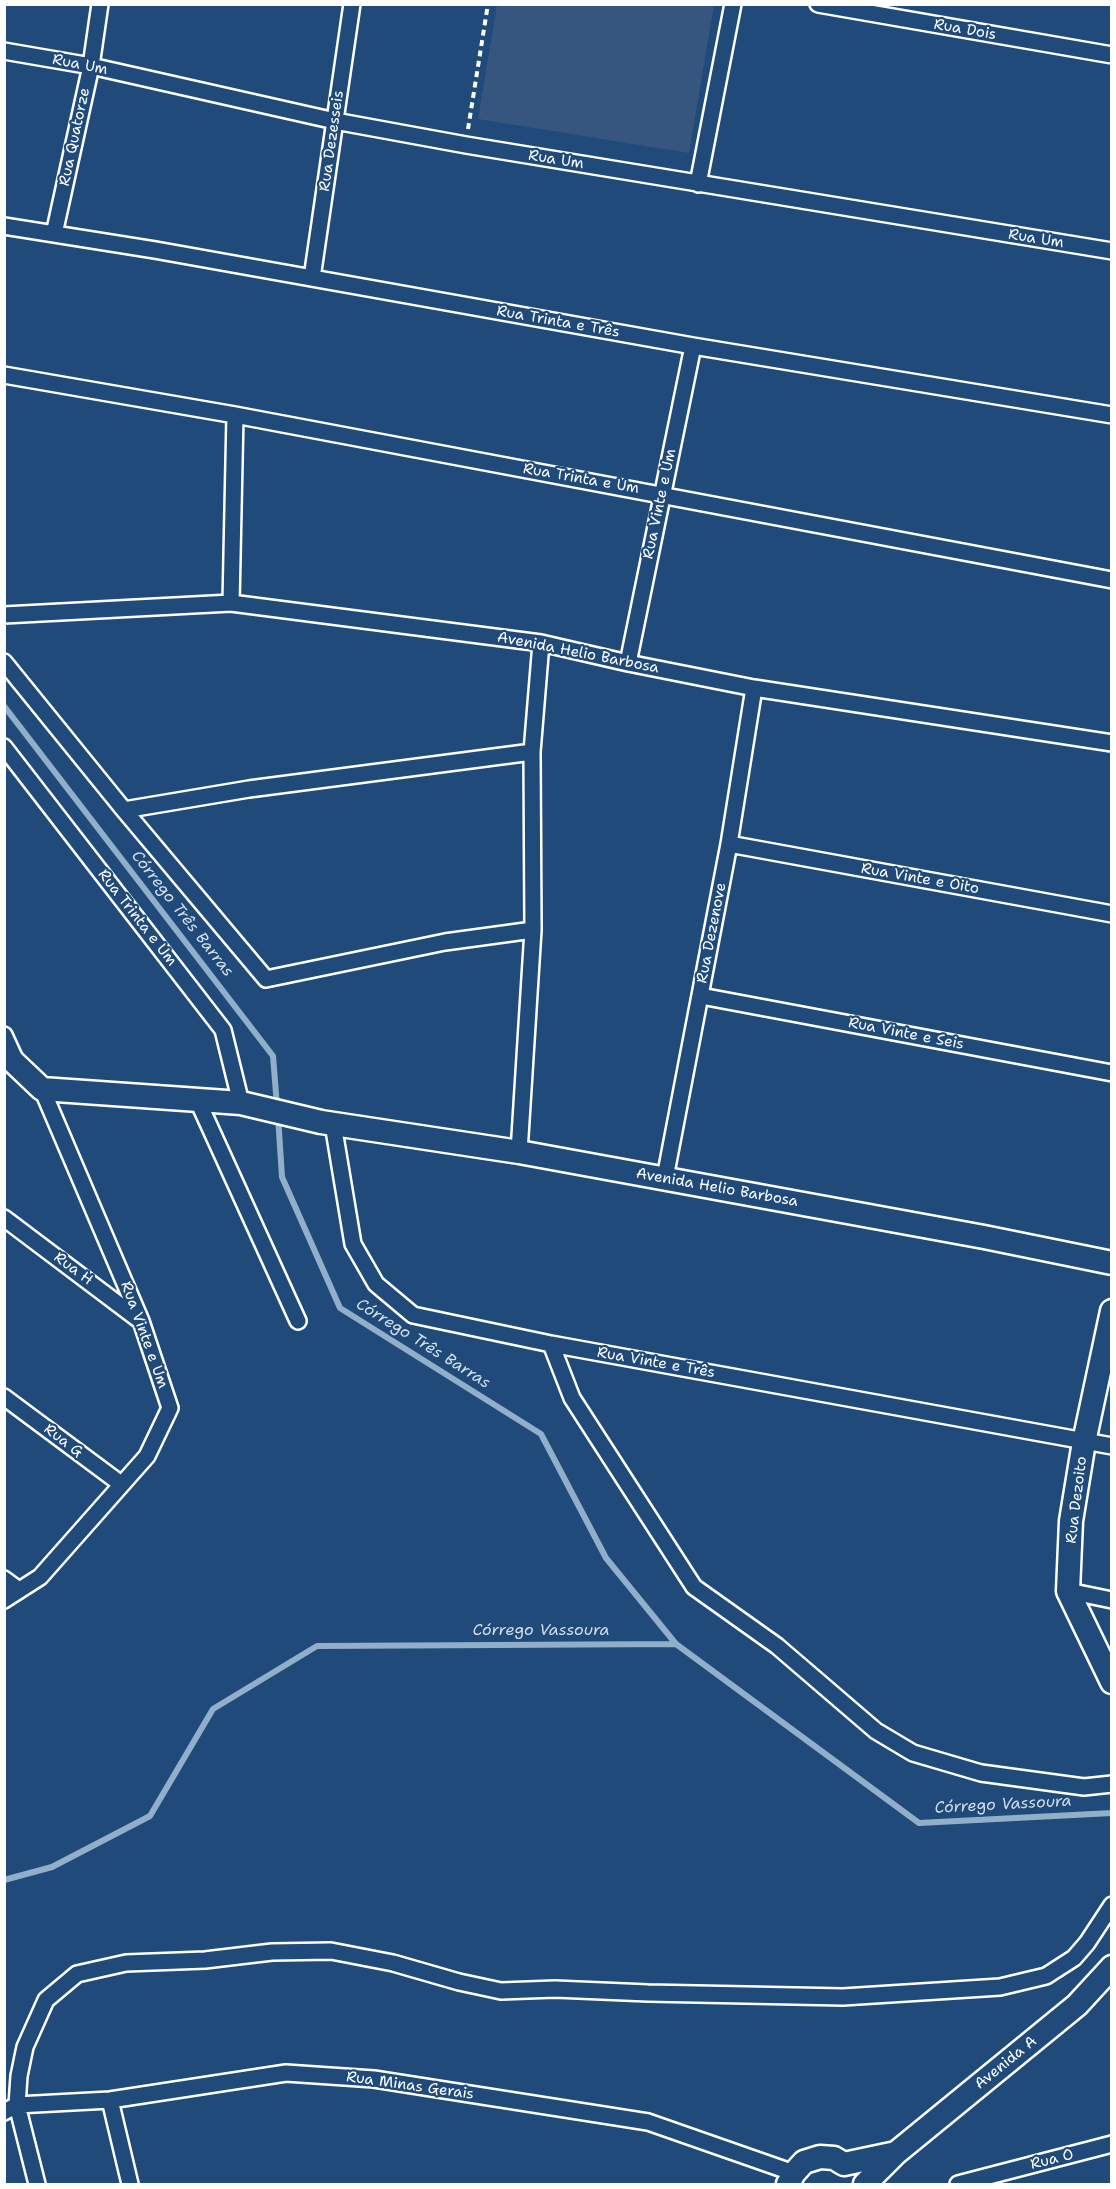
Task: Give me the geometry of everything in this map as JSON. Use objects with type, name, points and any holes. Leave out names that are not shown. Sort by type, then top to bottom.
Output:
[{"type":"street","name":"Rua Quatorze","points":[[54,234],[90,66],[100,4]]},
{"type":"street","name":"Rua Dezesseis","points":[[312,278],[352,4]]},
{"type":"street","points":[[698,184],[733,4]]},
{"type":"street","name":"Rua Dois","points":[[818,4],[1112,55]]},
{"type":"street","name":"Rua Um","points":[[4,51],[90,66],[335,121],[465,145],[1112,251]]},
{"type":"street","name":"Rua Trinta e Três","points":[[4,226],[155,250],[693,346],[1112,416]]},
{"type":"street","name":"Rua Vinte e Um","points":[[628,663],[693,346]]},
{"type":"street","name":"Rua Trinta e Um","points":[[4,375],[236,415],[1112,580]]},
{"type":"street","points":[[231,603],[236,415]]},
{"type":"street","name":"Avenida Helio Barbosa","points":[[4,615],[231,603],[541,643],[754,688],[1112,743]]},
{"type":"street","points":[[519,1152],[533,930],[532,752],[541,643]]},
{"type":"street","points":[[4,662],[266,979],[445,942],[533,930]]},
{"type":"street","name":"Rua Dezenove","points":[[665,1178],[729,844],[754,688]]},
{"type":"street","name":"Rua Trinta e Um","points":[[4,747],[223,1030],[241,1103]]},
{"type":"street","points":[[124,810],[249,789],[532,752]]},
{"type":"street","name":"Rua Vinte e Oito","points":[[729,844],[1112,914]]},
{"type":"street","name":"Rua Vinte e Seis","points":[[701,996],[1112,1073]]},
{"type":"street","name":"Rua Vinte e Um","points":[[4,1035],[11,1058],[42,1089],[141,1321],[170,1408],[147,1456],[40,1577],[4,1600]]},
{"type":"street","name":"Avenida Helio Barbosa","points":[[42,1089],[241,1103],[327,1123],[519,1152],[665,1178],[1112,1263]]},
{"type":"street","points":[[197,1099],[298,1321]]},
{"type":"street","name":"Rua Vinte e Três","points":[[327,1123],[353,1244],[376,1284],[412,1315],[551,1344],[1112,1446]]},
{"type":"street","name":"Rua H","points":[[4,1218],[141,1321]]},
{"type":"street","name":"Rua Dezoito","points":[[1112,1311],[1084,1442],[1071,1521],[1068,1591],[1112,1682]]},
{"type":"street","points":[[551,1344],[572,1398],[694,1587],[777,1646],[876,1731],[913,1753],[981,1773],[1084,1787],[1112,1784]]},
{"type":"street","name":"Rua G","points":[[4,1397],[121,1484]]},
{"type":"street","points":[[4,1579],[19,1590]]},
{"type":"street","points":[[1068,1591],[1112,1600]]},
{"type":"street","points":[[37,2184],[11,2109],[25,2047],[46,2000],[77,1974],[126,1962],[205,1960],[272,1953],[332,1951],[393,1963],[459,1982],[501,1991],[555,1989],[843,1997],[1000,1987],[1046,1976],[1074,1958],[1087,1943],[1112,1905]]},
{"type":"street","name":"Avenida A","points":[[865,2184],[896,2153],[1077,2005],[1112,1967]]},
{"type":"street","name":"Rua Minas Gerais","points":[[11,2109],[110,2100],[286,2073],[374,2079],[648,2122],[791,2179]]},
{"type":"street","points":[[110,2100],[130,2184]]},
{"type":"street","name":"Rua O","points":[[958,2184],[1112,2144]]},
{"type":"street","name":"Avenida A","points":[[791,2179],[804,2162],[820,2157],[834,2158],[844,2164],[896,2153]]},
{"type":"street","points":[[844,2164],[854,2184]]},
{"type":"path","points":[[465,145],[488,4]]},
{"type":"shaded area","points":[[497,5],[714,5],[689,153],[478,119]]},
{"type":"waterway","name":"Córrego Três Barras","points":[[4,706],[273,1056],[277,1106]]},
{"type":"waterway","name":"Córrego Três Barras","points":[[278,1116],[282,1177],[340,1308],[541,1434],[606,1558],[676,1644],[919,1823],[1112,1813]]},
{"type":"waterway","name":"Córrego Vassoura","points":[[4,1880],[52,1867],[150,1816],[213,1709],[317,1646],[676,1644]]}]
